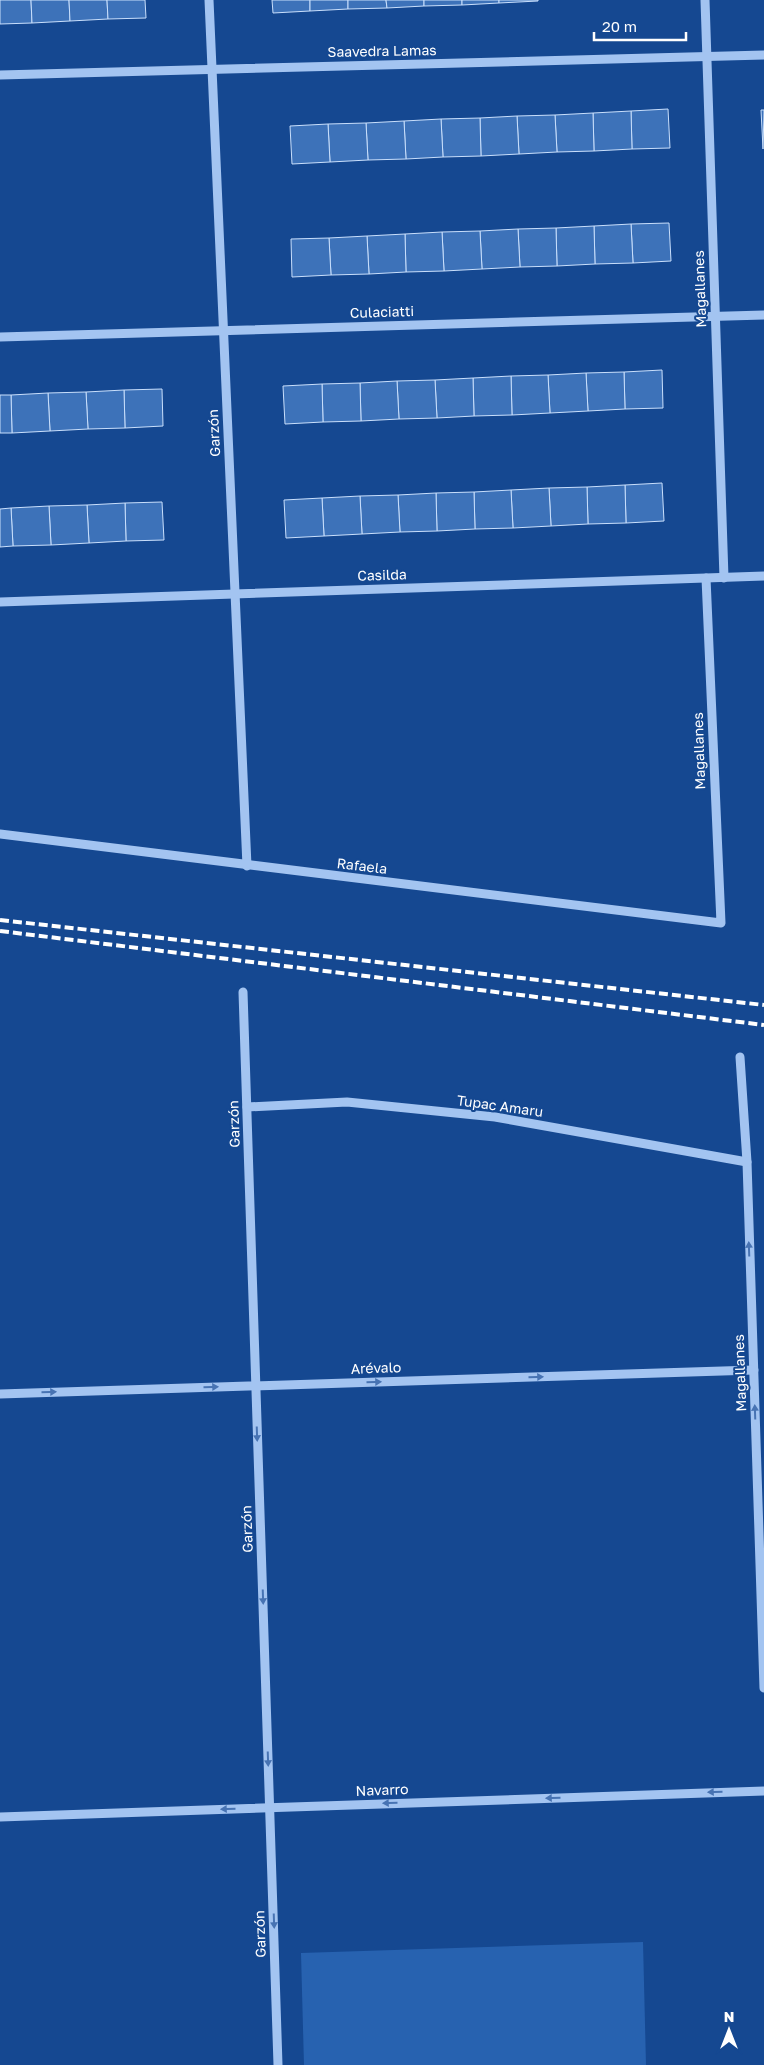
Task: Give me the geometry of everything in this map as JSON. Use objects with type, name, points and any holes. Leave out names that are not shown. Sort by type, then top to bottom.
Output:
[{"type":"street","name":"Garzón","points":[[209,0],[247,866]]},
{"type":"street","name":"Magallanes","points":[[704,0],[724,578]]},
{"type":"street","name":"Saavedra Lamas","points":[[0,75],[764,55]]},
{"type":"street","name":"Culaciatti","points":[[0,337],[764,315]]},
{"type":"street","name":"Casilda","points":[[0,602],[764,576]]},
{"type":"street","name":"Magallanes","points":[[706,578],[720,923]]},
{"type":"street","name":"Rafaela","points":[[0,834],[720,923]]},
{"type":"street","name":"Garzón","points":[[243,992],[278,2065]]},
{"type":"street","name":"Magallanes","points":[[740,1058],[747,1162],[754,1370],[761,1494],[764,1688]]},
{"type":"street","name":"Tupac Amaru","points":[[247,1107],[347,1102],[496,1117],[747,1162]]},
{"type":"street","name":"Arévalo","points":[[0,1394],[754,1370]]},
{"type":"street","name":"Navarro","points":[[0,1817],[764,1791]]},
{"type":"shaded area","points":[[643,1942],[646,2065],[304,2065],[301,1953]]},
{"type":"building","points":[[0,0],[31,0],[32,23],[0,24]]},
{"type":"building","points":[[31,0],[69,0],[70,21],[32,23]]},
{"type":"building","points":[[69,0],[107,0],[108,19],[70,21]]},
{"type":"building","points":[[107,0],[145,0],[146,18],[108,19]]},
{"type":"building","points":[[272,0],[310,0],[310,11],[273,13]]},
{"type":"building","points":[[310,0],[348,0],[348,9],[310,11]]},
{"type":"building","points":[[348,0],[386,0],[387,8],[348,9]]},
{"type":"building","points":[[386,0],[424,0],[424,6],[387,8]]},
{"type":"building","points":[[424,0],[462,0],[462,5],[424,6]]},
{"type":"building","points":[[462,0],[499,0],[499,3],[462,5]]},
{"type":"building","points":[[499,0],[538,0],[538,1],[499,3]]},
{"type":"building","points":[[668,109],[670,148],[632,149],[631,111]]},
{"type":"building","points":[[761,110],[764,110],[763,149]]},
{"type":"building","points":[[631,111],[632,149],[594,151],[593,113]]},
{"type":"building","points":[[593,113],[594,151],[557,152],[555,115]]},
{"type":"building","points":[[555,115],[557,152],[519,154],[517,116]]},
{"type":"building","points":[[517,116],[519,154],[481,156],[480,118]]},
{"type":"building","points":[[480,118],[481,156],[443,157],[441,119]]},
{"type":"building","points":[[441,119],[443,157],[406,159],[404,121]]},
{"type":"building","points":[[404,121],[406,159],[368,160],[366,123]]},
{"type":"building","points":[[366,123],[368,160],[330,162],[328,124]]},
{"type":"building","points":[[328,124],[330,162],[292,164],[290,126]]},
{"type":"building","points":[[669,223],[671,261],[633,263],[631,224]]},
{"type":"building","points":[[631,224],[633,263],[595,264],[594,226]]},
{"type":"building","points":[[594,226],[595,264],[557,266],[556,228]]},
{"type":"building","points":[[556,228],[557,266],[520,267],[518,229]]},
{"type":"building","points":[[518,229],[520,267],[482,269],[480,231]]},
{"type":"building","points":[[480,231],[482,269],[444,271],[442,232]]},
{"type":"building","points":[[442,232],[444,271],[406,272],[405,234]]},
{"type":"building","points":[[405,234],[406,272],[369,274],[367,236]]},
{"type":"building","points":[[367,236],[369,274],[331,275],[329,238]]},
{"type":"building","points":[[329,238],[331,275],[292,277],[291,239]]},
{"type":"building","points":[[662,370],[663,408],[625,409],[624,372]]},
{"type":"building","points":[[624,372],[625,409],[588,411],[586,373]]},
{"type":"building","points":[[586,373],[588,411],[550,413],[548,375]]},
{"type":"building","points":[[548,375],[550,413],[512,415],[511,376]]},
{"type":"building","points":[[511,376],[512,415],[474,416],[473,378]]},
{"type":"building","points":[[473,378],[474,416],[437,418],[435,380]]},
{"type":"building","points":[[435,380],[437,418],[399,419],[397,381]]},
{"type":"building","points":[[397,381],[399,419],[361,421],[360,383]]},
{"type":"building","points":[[360,383],[361,421],[323,422],[322,384]]},
{"type":"building","points":[[322,384],[323,422],[285,424],[283,386]]},
{"type":"building","points":[[162,389],[163,426],[125,428],[124,390]]},
{"type":"building","points":[[124,390],[125,428],[88,429],[86,392]]},
{"type":"building","points":[[86,392],[88,429],[50,431],[48,393]]},
{"type":"building","points":[[48,393],[50,431],[12,433],[11,395]]},
{"type":"building","points":[[0,395],[11,395],[12,433],[0,433]]},
{"type":"building","points":[[662,483],[664,521],[626,523],[625,485]]},
{"type":"building","points":[[625,485],[626,523],[588,524],[587,487]]},
{"type":"building","points":[[587,487],[588,524],[551,526],[549,488]]},
{"type":"building","points":[[549,488],[551,526],[513,528],[511,490]]},
{"type":"building","points":[[511,490],[513,528],[475,529],[474,492]]},
{"type":"building","points":[[474,492],[475,529],[437,531],[436,493]]},
{"type":"building","points":[[436,493],[437,531],[400,532],[398,495]]},
{"type":"building","points":[[398,495],[400,532],[362,534],[360,496]]},
{"type":"building","points":[[360,496],[362,534],[324,536],[322,498]]},
{"type":"building","points":[[322,498],[324,536],[286,538],[284,500]]},
{"type":"building","points":[[162,502],[164,540],[126,541],[125,503]]},
{"type":"building","points":[[125,503],[126,541],[89,543],[87,505]]},
{"type":"building","points":[[87,505],[89,543],[51,545],[49,506]]},
{"type":"building","points":[[49,506],[51,545],[13,546],[11,508]]},
{"type":"building","points":[[11,508],[13,546],[0,547],[0,509]]},
{"type":"railway","points":[[0,920],[764,1005]]},
{"type":"railway","points":[[0,931],[764,1025]]}]
